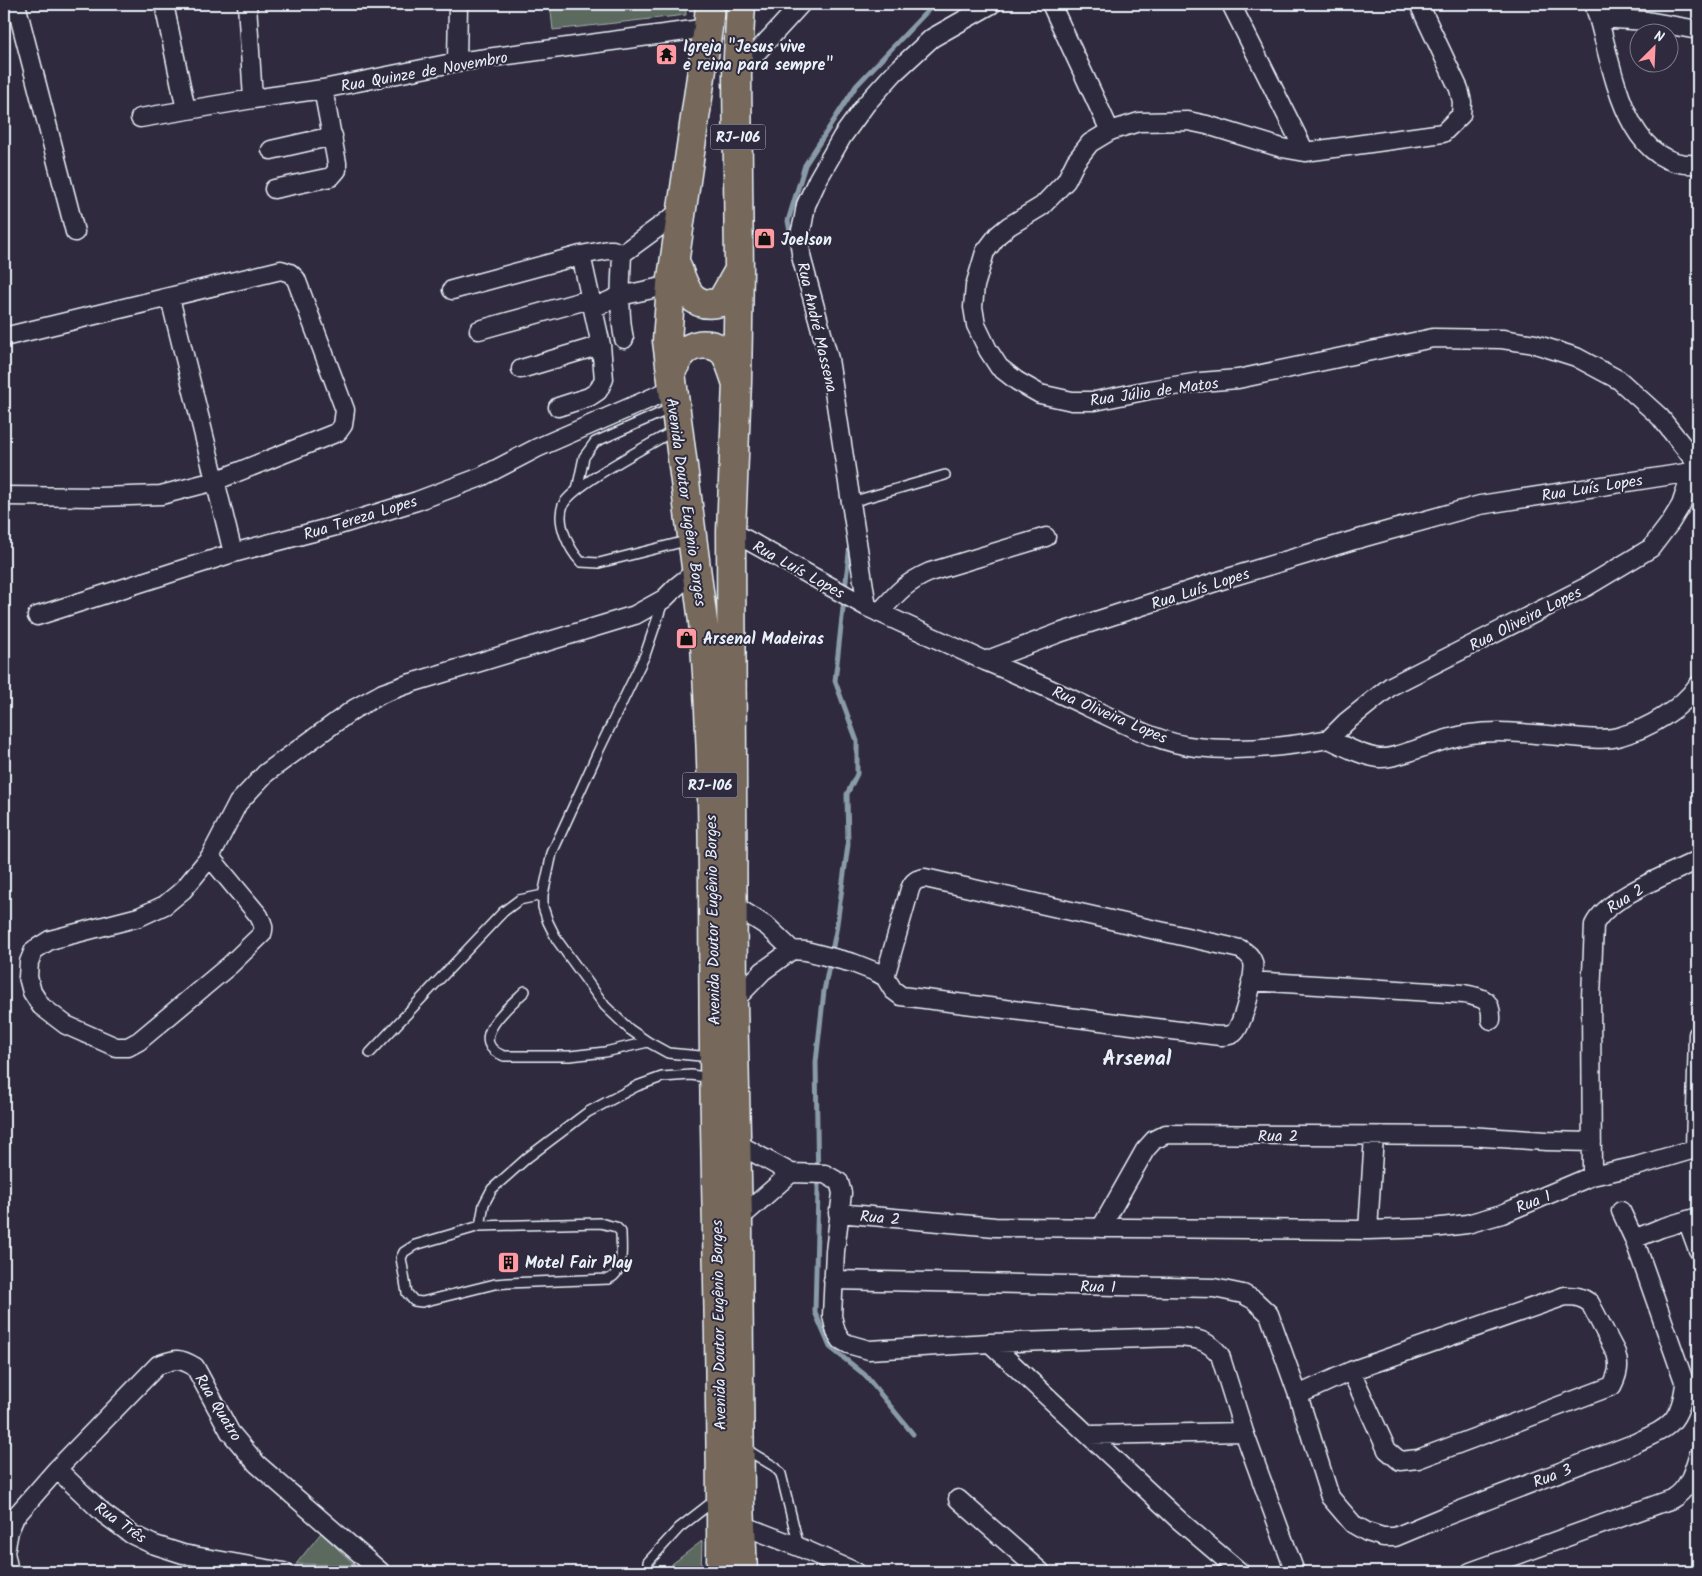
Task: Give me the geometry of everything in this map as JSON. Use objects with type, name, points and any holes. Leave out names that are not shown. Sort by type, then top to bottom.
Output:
[{"type":"highway","name":"Avenida Doutor Eugênio Borges","points":[[741,4],[737,74],[739,271],[737,382],[731,531],[733,1002],[743,1572]]},
{"type":"highway","name":"Avenida Doutor Eugênio Borges","points":[[709,16],[673,273],[667,341],[707,666],[713,893],[721,1495],[720,1572]]},
{"type":"highway","points":[[673,273],[697,302],[710,305],[721,302],[739,271]]},
{"type":"highway","points":[[674,399],[682,354],[691,347],[713,345],[721,350],[726,355],[737,382]]},
{"type":"street","points":[[4,19],[16,4]]},
{"type":"street","points":[[16,4],[75,232]]},
{"type":"street","points":[[164,4],[186,110]]},
{"type":"street","points":[[247,4],[253,98]]},
{"type":"street","points":[[458,4],[458,62]]},
{"type":"street","points":[[737,74],[801,4]]},
{"type":"street","name":"Rua André Massena","points":[[873,610],[851,502],[829,359],[802,260],[800,239],[806,205],[818,179],[842,137],[866,104],[894,73],[932,38],[992,4]]},
{"type":"street","points":[[1051,4],[1110,131]]},
{"type":"street","points":[[1231,4],[1305,152]]},
{"type":"street","name":"Rua Júlio de Matos","points":[[1419,4],[1459,89],[1462,102],[1460,115],[1443,133],[1305,152],[1282,148],[1188,121],[1139,122],[1110,131],[1090,143],[1076,161],[1066,181],[1042,206],[1003,230],[985,252],[975,286],[973,307],[976,324],[988,350],[999,367],[1017,381],[1040,394],[1072,401],[1095,401],[1200,382],[1238,379],[1433,338],[1502,339],[1535,344],[1576,357],[1620,380],[1660,417],[1696,469]]},
{"type":"street","points":[[1698,30],[1596,11],[1618,92],[1635,130],[1650,148],[1666,158],[1684,165],[1698,164]]},
{"type":"street","name":"Rua Quinze de Novembro","points":[[140,118],[253,98],[324,88],[709,16]]},
{"type":"street","points":[[274,189],[331,177],[336,170],[337,163],[324,88]]},
{"type":"street","points":[[271,150],[333,136]]},
{"type":"street","points":[[622,254],[682,210]]},
{"type":"street","points":[[452,290],[581,254],[614,250],[622,254]]},
{"type":"street","points":[[558,407],[589,397],[598,392],[604,379],[601,345],[581,254]]},
{"type":"street","points":[[622,254],[620,296],[624,339]]},
{"type":"street","points":[[4,337],[281,270],[290,273],[296,279],[345,410],[343,425],[338,432],[215,481],[161,495],[98,497],[4,496]]},
{"type":"street","points":[[480,330],[620,296],[673,273]]},
{"type":"street","points":[[170,298],[233,553]]},
{"type":"street","points":[[521,369],[601,345]]},
{"type":"street","name":"Rua Tereza Lopes","points":[[37,616],[233,553],[336,526],[417,501],[481,476],[537,448],[674,399]]},
{"type":"street","name":"Rua Luís Lopes","points":[[731,531],[873,610],[985,661],[1060,633],[1231,578],[1351,541],[1480,505],[1696,469]]},
{"type":"street","name":"Rua Oliveira Lopes","points":[[985,661],[1030,679],[1132,727],[1163,739],[1195,747],[1284,746],[1329,739],[1346,722],[1390,686],[1586,587],[1651,548],[1670,523],[1681,504],[1696,469]]},
{"type":"street","points":[[873,610],[912,580],[930,572],[1046,537]]},
{"type":"street","points":[[210,857],[259,916],[263,924],[264,930],[262,934],[230,965],[139,1041],[128,1047],[116,1047],[102,1042],[66,1024],[41,1006],[32,992],[28,977],[29,962],[34,950],[50,940],[140,917],[164,905],[183,890],[210,857],[238,803],[266,773],[354,709],[383,693],[411,682],[635,615],[664,599],[696,570]]},
{"type":"street","points":[[1329,739],[1379,758],[1392,757],[1470,734],[1496,732],[1593,739],[1611,738],[1621,736],[1666,715],[1689,698],[1698,684]]},
{"type":"street","name":"Rua 2","points":[[1592,1176],[1591,997],[1594,925],[1598,916],[1604,910],[1634,891],[1698,860]]},
{"type":"street","points":[[732,904],[768,927],[792,950],[853,963],[885,977],[893,990],[901,996],[1228,1036],[1237,1029],[1246,1004],[1254,965],[1247,953],[1240,949],[925,878],[918,879],[912,883],[885,977]]},
{"type":"street","points":[[733,1002],[763,971],[792,950]]},
{"type":"street","points":[[1251,981],[1464,994],[1484,999],[1492,1010],[1491,1020]]},
{"type":"street","name":"Rua 1","points":[[1101,1228],[1368,1230],[1433,1228],[1467,1224],[1502,1214],[1592,1176],[1637,1166],[1696,1148],[1698,1034]]},
{"type":"street","name":"Rua 2","points":[[1244,1432],[1220,1355],[1213,1346],[1203,1341],[1177,1337],[990,1343],[869,1350],[840,1340],[832,1316],[838,1214],[995,1227],[1101,1228],[1145,1150],[1154,1140],[1166,1134],[1374,1136]]},
{"type":"street","points":[[1368,1230],[1374,1136],[1468,1136],[1592,1142]]},
{"type":"street","points":[[736,1143],[791,1173],[817,1174],[838,1182],[842,1193],[838,1214]]},
{"type":"street","points":[[738,1220],[791,1173]]},
{"type":"street","name":"Rua 3","points":[[1298,1395],[1330,1497],[1353,1524],[1383,1538],[1395,1537],[1443,1516],[1632,1444],[1663,1430],[1674,1421],[1678,1414],[1685,1384],[1634,1239],[1621,1211]]},
{"type":"street","points":[[1634,1239],[1661,1228],[1693,1219],[1698,1250]]},
{"type":"street","name":"Rua 1","points":[[833,1280],[1214,1288],[1232,1291],[1254,1300],[1269,1314],[1298,1395]]},
{"type":"street","points":[[1298,1395],[1351,1371],[1556,1299],[1576,1296],[1590,1303],[1618,1360],[1618,1373],[1612,1386],[1418,1459],[1400,1461],[1388,1450],[1351,1371]]},
{"type":"street","points":[[990,1343],[1180,1521],[1240,1572]]},
{"type":"street","name":"Rua Quatro","points":[[9,1572],[5,1552],[9,1531],[15,1517],[57,1469],[158,1365],[176,1358],[195,1367],[230,1432],[257,1464],[381,1572]]},
{"type":"street","points":[[1089,1435],[1244,1432],[1295,1572]]},
{"type":"street","points":[[1470,1572],[1672,1499],[1680,1494],[1690,1480],[1698,1456]]},
{"type":"street","name":"Rua Três","points":[[57,1469],[104,1514],[131,1534],[152,1544],[183,1554],[284,1572]]},
{"type":"street","points":[[958,1499],[1041,1572]]},
{"type":"street","points":[[742,1525],[856,1572]]},
{"type":"lane","points":[[577,490],[584,457],[595,442],[674,399]]},
{"type":"lane","points":[[674,399],[594,478],[577,490],[564,504],[561,515],[568,542],[574,554],[581,562],[599,563],[692,540]]},
{"type":"lane","points":[[851,502],[945,475]]},
{"type":"lane","points":[[664,599],[646,655],[598,752],[552,853],[543,895],[543,906],[557,940],[605,1006],[629,1029],[668,1053],[714,1068]]},
{"type":"lane","points":[[370,1053],[503,912],[519,900],[543,895]]},
{"type":"lane","points":[[526,991],[493,1023],[488,1036],[490,1047],[496,1053],[504,1056],[527,1057],[570,1056],[605,1052],[648,1042]]},
{"type":"lane","points":[[480,1226],[484,1204],[492,1189],[527,1158],[588,1112],[637,1086],[662,1077],[691,1076],[714,1068]]},
{"type":"lane","points":[[609,1224],[621,1232],[619,1271],[614,1277],[602,1280],[508,1282],[422,1302],[409,1298],[405,1287],[401,1258],[404,1252],[415,1245],[480,1226],[609,1224]]},
{"type":"lane","points":[[740,1445],[776,1468],[781,1474],[799,1547]]},
{"type":"lane","points":[[648,1572],[648,1562],[679,1528],[721,1495]]},
{"type":"green space","points":[[550,4],[685,4],[686,15],[553,30]]},
{"type":"green space","points":[[321,1533],[355,1565],[296,1564]]},
{"type":"green space","points":[[702,1541],[701,1572],[672,1572],[672,1564]]},
{"type":"waterway","points":[[792,242],[788,221],[805,165],[856,86],[934,4]]},
{"type":"waterway","points":[[845,590],[850,544]]},
{"type":"waterway","points":[[844,599],[835,681],[857,741],[857,774],[847,794],[848,845],[836,931],[824,991],[816,1062],[818,1190],[815,1312],[830,1347],[865,1375],[913,1434]]},
{"type":"place","name":"Igreja \"Jesus vive e reina para sempre\"","points":[[667,55]]},
{"type":"place","name":"Joelson","points":[[765,239]]},
{"type":"place","name":"Arsenal Madeiras","points":[[687,638]]},
{"type":"place","name":"Motel Fair Play","points":[[509,1262]]},
{"type":"district","name":"Arsenal","points":[[1137,1058]]}]
